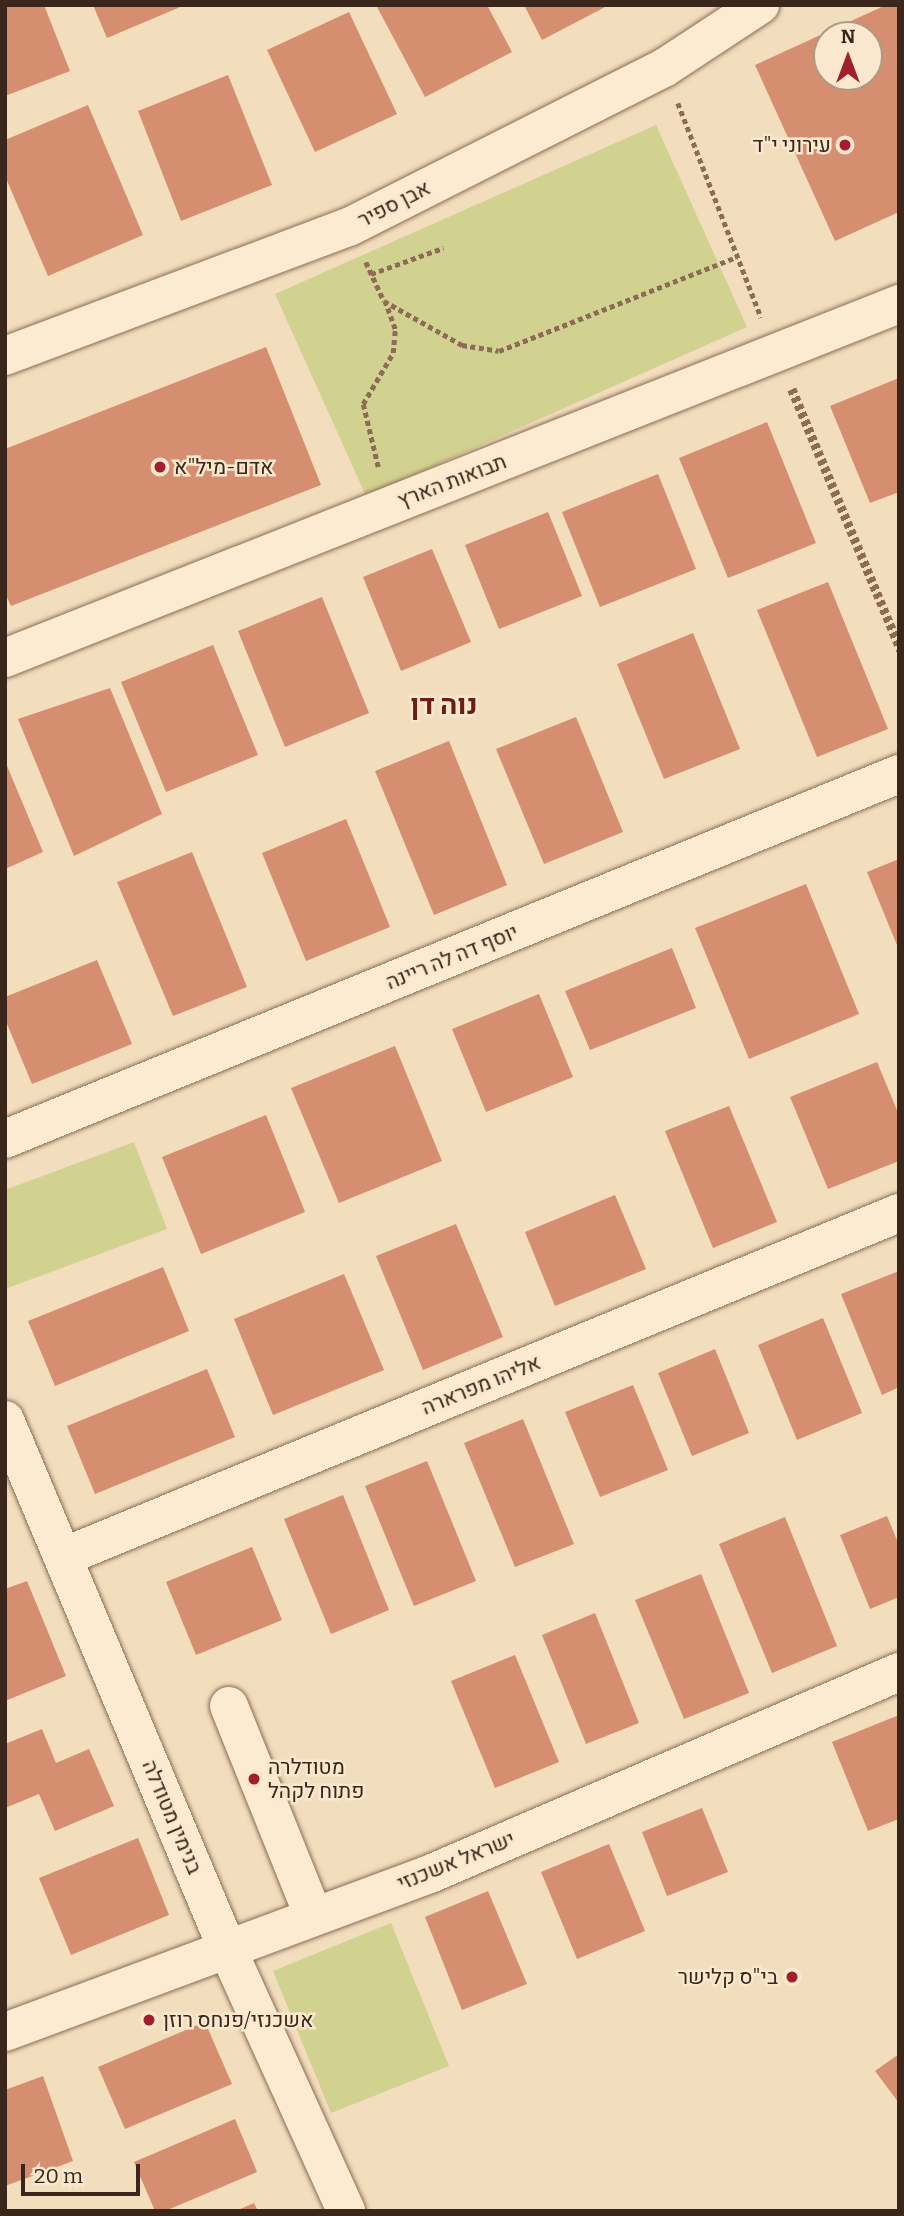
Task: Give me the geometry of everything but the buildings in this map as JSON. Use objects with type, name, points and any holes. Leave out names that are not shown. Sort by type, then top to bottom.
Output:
[{"type":"street","name":"אבן ספיר","points":[[5,356],[349,227],[664,68],[760,5]]},
{"type":"street","name":"תבואות הארץ","points":[[5,658],[899,304]]},
{"type":"street","name":"יוסף דה לה ריינה","points":[[5,1139],[899,774]]},
{"type":"street","name":"אליהו מפרארה","points":[[63,1557],[899,1213]]},
{"type":"street","name":"בנימין מטודלה","points":[[5,1420],[226,1946],[346,2211]]},
{"type":"street","name":"ישראל אשכנזי","points":[[5,2032],[226,1946],[430,1874],[899,1672]]},
{"type":"street","points":[[229,1706],[313,1915]]},
{"type":"path","points":[[393,504],[370,446],[363,404],[393,353],[395,329],[371,274],[443,248]]},
{"type":"path","points":[[384,302],[463,345],[499,351],[737,257]]},
{"type":"path","points":[[775,354],[785,368],[899,640]]},
{"type":"green space","points":[[656,125],[747,327],[366,496],[275,294]]},
{"type":"green space","points":[[134,1142],[167,1229],[5,1289],[5,1190]]},
{"type":"green space","points":[[391,1923],[449,2066],[331,2113],[273,1971]]},
{"type":"place","name":"עירוני י\"ד","points":[[845,145]]},
{"type":"place","name":"אדם-מיל\"א","points":[[160,467]]},
{"type":"place","name":"מטודלרה פתוח לקהל","points":[[254,1779]]},
{"type":"place","name":"בי\"ס קלישר","points":[[792,1977]]},
{"type":"place","name":"אשכנזי/פנחס רוזן","points":[[149,2020]]},
{"type":"district","name":"נוה דן","points":[[444,705]]}]
